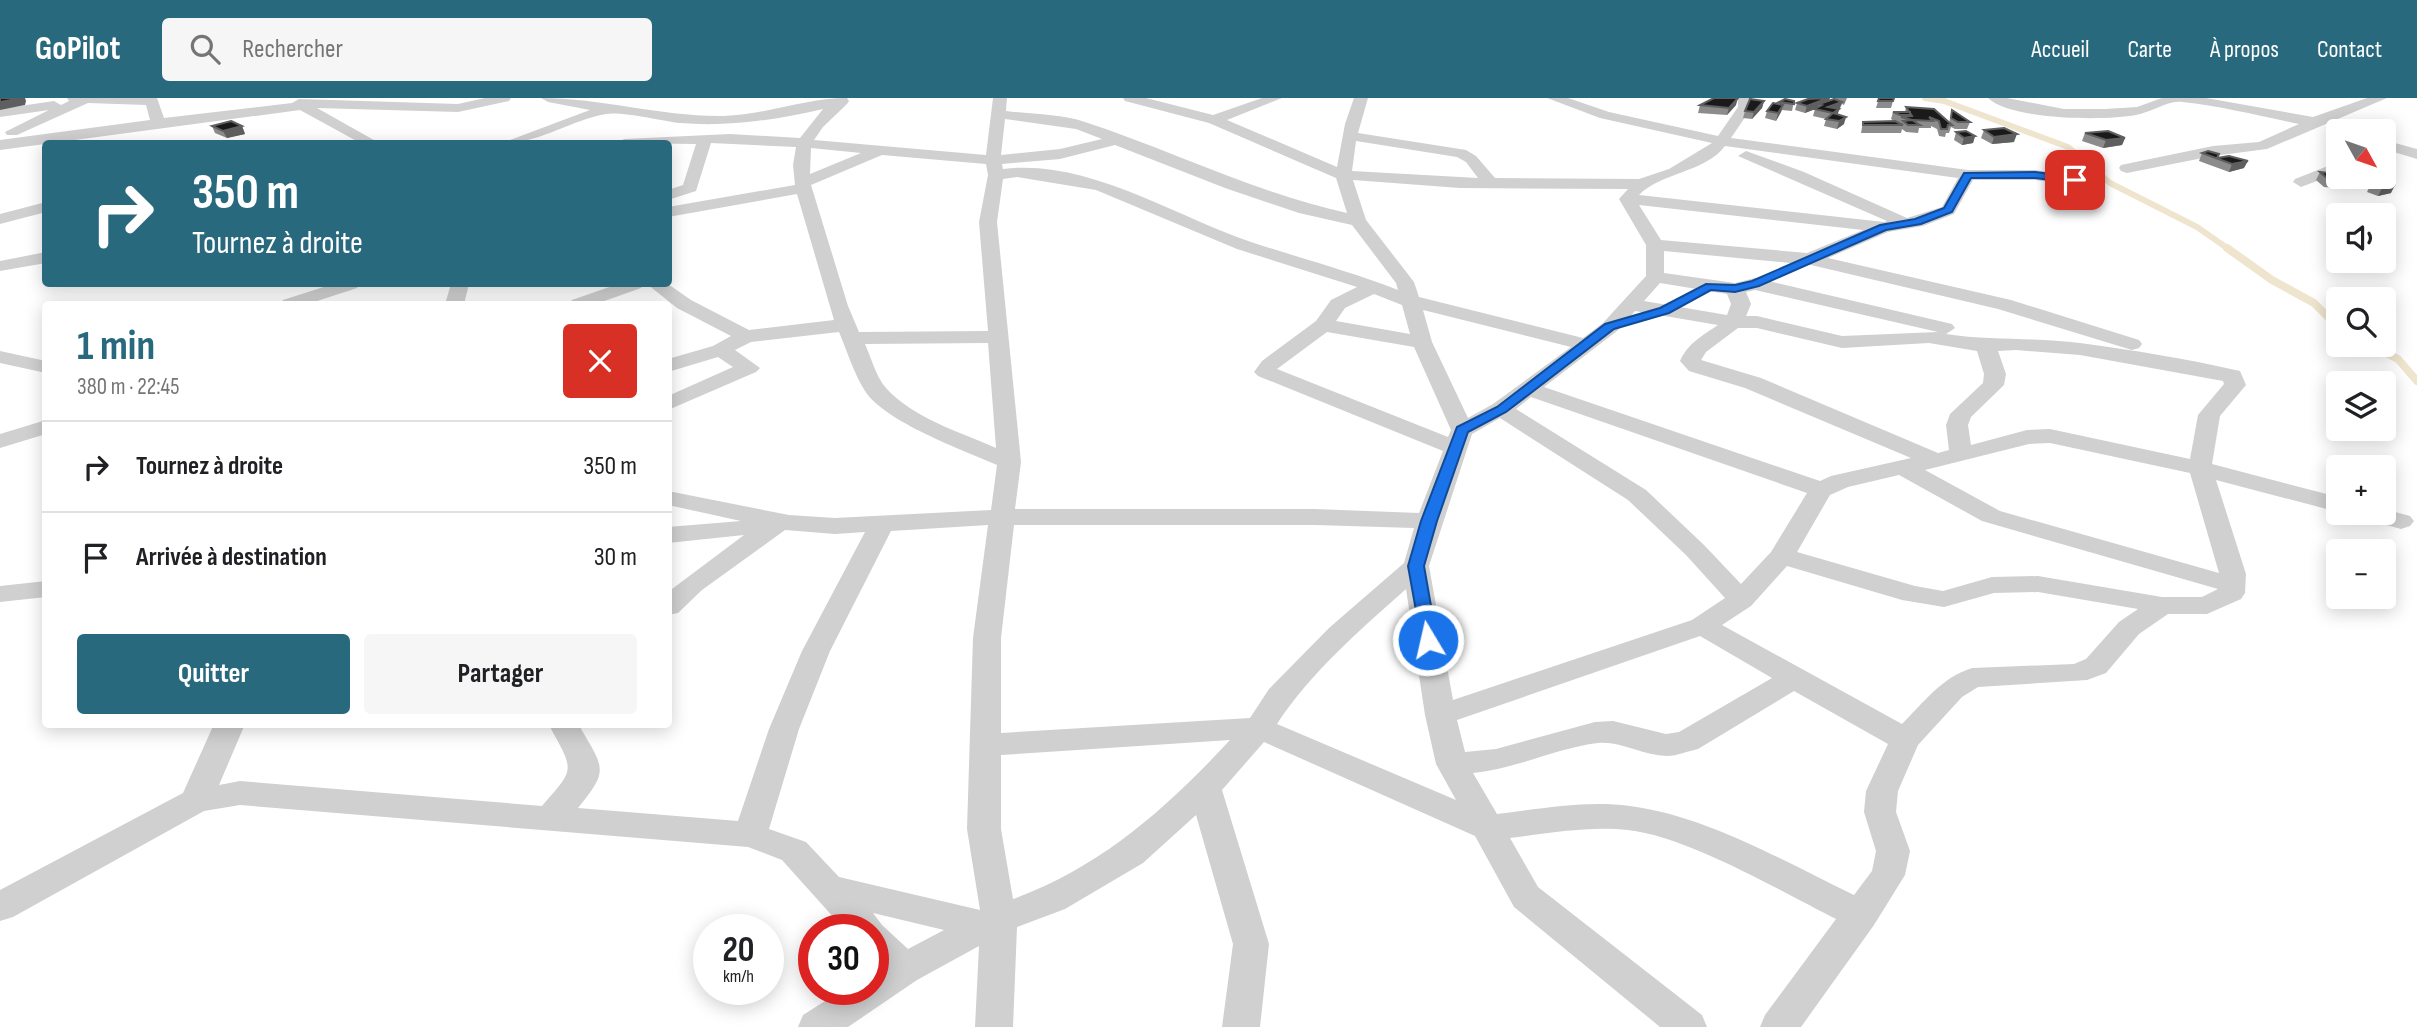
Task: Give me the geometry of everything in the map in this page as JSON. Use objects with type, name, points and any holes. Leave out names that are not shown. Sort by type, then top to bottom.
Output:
[{"type":"street","points":[[0,145],[295,102],[458,108],[504,98]]},
{"type":"street","points":[[548,98],[648,117],[725,120],[760,117],[803,98]]},
{"type":"street","points":[[517,140],[639,98]]},
{"type":"street","points":[[1130,98],[1214,120],[1343,175],[1490,183],[1641,184],[1675,172],[1719,144],[1745,107],[1745,98]]},
{"type":"street","points":[[1214,120],[1275,98]]},
{"type":"street","points":[[1361,98],[1343,175],[1358,221],[1405,282],[1422,342],[1459,439]]},
{"type":"street","points":[[1554,98],[1719,144],[1798,174],[1906,224]]},
{"type":"street","points":[[1995,98],[2020,108],[2093,113],[2139,110],[2174,98]]},
{"type":"street","points":[[2183,98],[2326,124]]},
{"type":"street","points":[[2127,168],[2213,151],[2262,146],[2317,121],[2380,98]]},
{"type":"street","points":[[0,113],[81,100],[152,101],[158,122]]},
{"type":"street","points":[[0,136],[38,122],[81,100]]},
{"type":"street","points":[[677,141],[760,117],[846,100]]},
{"type":"street","points":[[846,100],[817,124],[804,144],[801,165],[803,185],[849,332],[875,390],[895,407],[925,424],[1009,462]]},
{"type":"street","points":[[295,102],[367,140]]},
{"type":"street","points":[[2289,104],[2317,121]]},
{"type":"street","points":[[994,1027],[992,922],[984,829],[987,638],[1009,462],[988,222],[998,106],[1079,125],[1231,185],[1305,209],[1358,221]]},
{"type":"street","points":[[628,140],[636,135],[637,124],[648,117]]},
{"type":"street","points":[[1350,136],[1461,153],[1471,159],[1490,183]]},
{"type":"street","points":[[672,194],[690,188],[705,139]]},
{"type":"street","points":[[672,141],[755,139],[881,150],[1101,186],[1243,245],[1410,301],[1584,345]]},
{"type":"street","points":[[994,167],[1116,140]]},
{"type":"street","points":[[1719,144],[1968,175],[2035,175],[2075,180]]},
{"type":"street","points":[[2396,148],[2417,153]]},
{"type":"street","points":[[672,211],[803,185],[881,150]]},
{"type":"street","points":[[2301,182],[2326,172]]},
{"type":"street","points":[[1627,199],[1884,227],[1906,224],[1948,210],[1968,175]]},
{"type":"street","points":[[1627,199],[1641,184]]},
{"type":"street","points":[[1627,199],[1656,244],[1655,277],[1609,327],[1459,439],[1429,521],[1416,566],[1440,715],[1452,764],[1526,897],[1688,1027]]},
{"type":"street","points":[[0,219],[42,208]]},
{"type":"street","points":[[0,230],[42,223]]},
{"type":"street","points":[[1655,277],[1735,289],[1755,284],[1884,227]]},
{"type":"street","points":[[1656,244],[1809,258],[2004,304],[2232,376]]},
{"type":"street","points":[[0,266],[42,258]]},
{"type":"street","points":[[1755,284],[2016,344]]},
{"type":"street","points":[[1609,327],[1665,310],[1710,286]]},
{"type":"street","points":[[299,301],[341,287]]},
{"type":"street","points":[[587,301],[626,287]]},
{"type":"street","points":[[660,287],[684,304],[746,336]]},
{"type":"street","points":[[1372,287],[1338,304],[1323,325],[1269,365],[1265,372],[1459,439]]},
{"type":"street","points":[[1735,289],[1741,304],[1733,322],[1704,341],[1690,361],[1696,367],[1753,383],[1933,459]]},
{"type":"street","points":[[1630,304],[1733,322],[1757,322],[1842,342],[1929,337],[1986,346],[2016,344],[2080,349],[2232,376]]},
{"type":"street","points":[[1323,325],[1422,342]]},
{"type":"street","points":[[672,365],[720,350],[746,336],[849,332],[998,337]]},
{"type":"street","points":[[1961,454],[1957,425],[1961,414],[1993,385],[1995,374],[1986,346]]},
{"type":"street","points":[[0,376],[42,348]]},
{"type":"street","points":[[672,402],[749,368],[720,350]]},
{"type":"street","points":[[1782,556],[1912,594],[1944,599],[1992,586],[2038,584],[2162,605],[2207,606],[2231,593],[2234,574],[2200,468],[2209,415],[2235,385],[2232,376]]},
{"type":"street","points":[[1528,389],[1821,490]]},
{"type":"street","points":[[1501,410],[1637,495],[1695,550],[1741,600]]},
{"type":"street","points":[[0,441],[42,428]]},
{"type":"street","points":[[1440,715],[1702,626],[1741,600],[1782,556],[1821,490],[1840,481],[2027,437],[2050,436],[2200,468],[2326,502]]},
{"type":"street","points":[[1902,467],[1991,516],[2232,586]]},
{"type":"street","points":[[672,499],[783,524]]},
{"type":"street","points":[[672,535],[783,524],[881,526],[1002,517],[1315,517],[1429,521]]},
{"type":"street","points":[[2396,521],[2401,522]]},
{"type":"street","points":[[672,603],[693,584],[783,524]]},
{"type":"street","points":[[750,835],[784,729],[816,650],[881,526]]},
{"type":"street","points":[[817,1027],[904,969],[992,922],[1053,899],[1130,854],[1205,788],[1259,728],[1280,696],[1339,634],[1416,566]]},
{"type":"street","points":[[3,596],[42,590]]},
{"type":"street","points":[[1779,1027],[1888,875],[1893,851],[1880,812],[1882,791],[1905,740],[1951,690],[1972,678],[2077,673],[2096,666],[2129,628],[2162,605]]},
{"type":"street","points":[[1702,626],[1905,740]]},
{"type":"street","points":[[1452,764],[1496,760],[1595,733],[1613,733],[1666,745],[1687,741],[1761,695],[1795,678]]},
{"type":"street","points":[[196,801],[228,728]]},
{"type":"street","points":[[550,819],[583,780],[584,762],[566,728]]},
{"type":"street","points":[[986,746],[1259,728],[1488,828],[1589,816],[1631,818],[1686,833],[1861,915]]},
{"type":"street","points":[[1205,788],[1251,944],[1241,1027]]},
{"type":"street","points":[[0,907],[196,801],[240,793],[750,835],[794,851],[852,914]]},
{"type":"street","points":[[828,888],[992,922]]},
{"type":"street","points":[[889,954],[904,969]]},
{"type":"building","points":[[0,98],[22,98],[0,102]]},
{"type":"building","points":[[1714,98],[1738,98],[1729,108],[1700,105]]},
{"type":"building","points":[[1828,98],[1807,106],[1797,103],[1808,99]]},
{"type":"building","points":[[1879,98],[1894,98],[1893,101],[1878,101]]},
{"type":"building","points":[[1750,99],[1764,101],[1754,112],[1745,111]]},
{"type":"building","points":[[1785,99],[1794,101],[1794,104],[1779,102]]},
{"type":"building","points":[[1834,99],[1842,102],[1828,107],[1839,109],[1833,113],[1815,109],[1822,105],[1819,104]]},
{"type":"building","points":[[1773,103],[1783,105],[1778,113],[1767,111]]},
{"type":"building","points":[[1906,107],[1934,109],[1952,125],[1941,129],[1939,121],[1929,117],[1933,121],[1901,117],[1912,116]]},
{"type":"building","points":[[1952,110],[1970,122],[1958,122],[1951,118]]},
{"type":"building","points":[[1893,112],[1910,112],[1910,115],[1900,115]]},
{"type":"building","points":[[1833,113],[1846,117],[1839,121],[1826,119]]},
{"type":"building","points":[[1912,120],[1920,125],[1908,125],[1903,121]]},
{"type":"building","points":[[231,121],[242,126],[223,131],[212,126]]},
{"type":"building","points":[[1895,121],[1903,125],[1863,125],[1863,122]]},
{"type":"building","points":[[2004,128],[2017,134],[1994,137],[1984,130]]},
{"type":"building","points":[[1966,131],[1975,136],[1964,138],[1956,132]]},
{"type":"building","points":[[2108,131],[2125,138],[2106,140],[2085,133]]},
{"type":"building","points":[[2208,151],[2219,154],[2217,158],[2229,156],[2248,161],[2232,164],[2202,153]]},
{"type":"waterway","points":[[1925,98],[1944,101],[2068,147],[2110,183],[2197,227],[2230,250]]},
{"type":"waterway","points":[[2227,248],[2272,280],[2314,303],[2326,315]]},
{"type":"waterway","points":[[2394,357],[2417,381]]},
{"type":"route","points":[[1428,640],[1416,566],[1429,521],[1462,430],[1501,410],[1609,327],[1665,310],[1710,286],[1735,289],[1755,284],[1884,227],[1917,222],[1948,210],[1968,175],[2035,175],[2075,180]]}]
